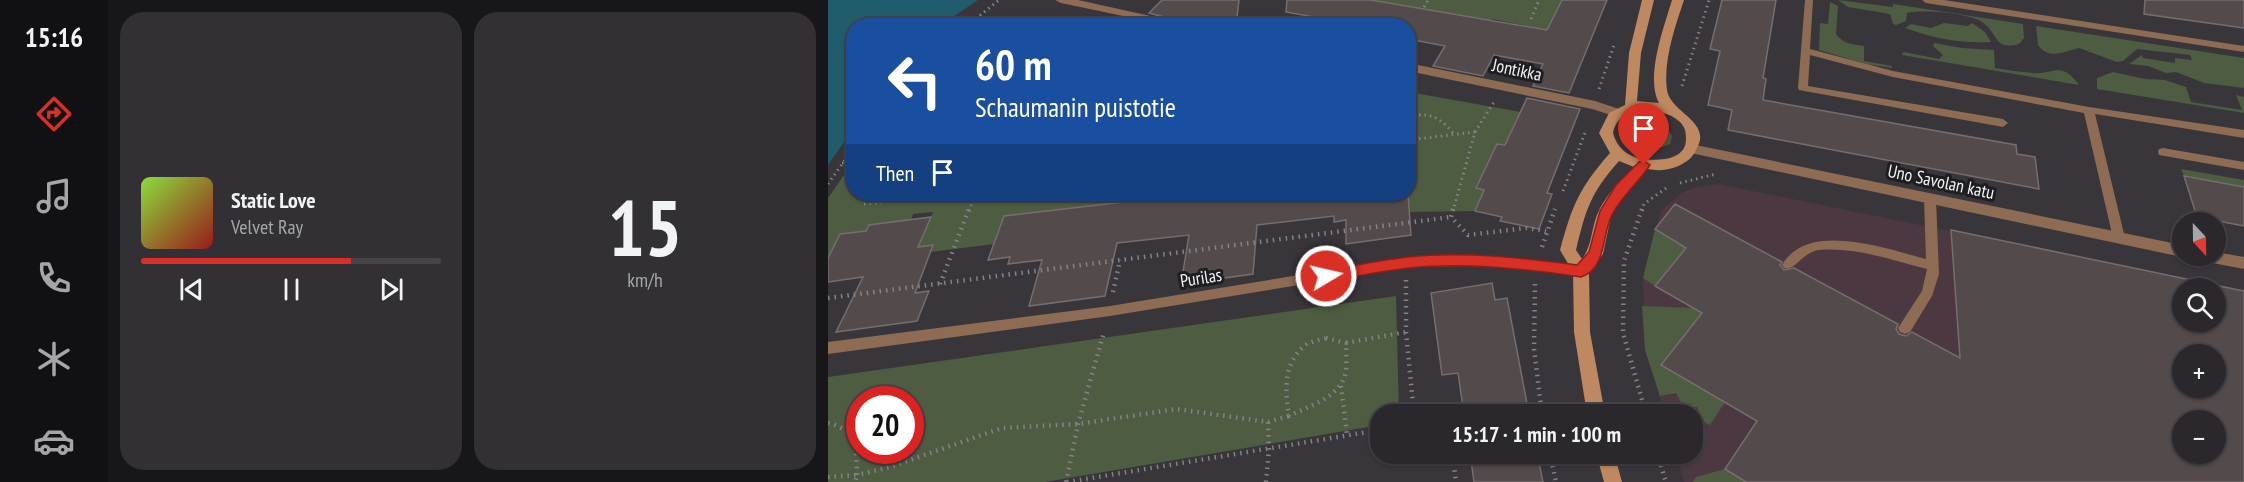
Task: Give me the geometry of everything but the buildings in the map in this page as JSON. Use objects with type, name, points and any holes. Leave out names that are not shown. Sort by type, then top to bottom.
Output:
[{"type":"street","points":[[1060,0],[1151,18]]},
{"type":"street","points":[[1631,107],[1630,80],[1638,33],[1648,0]]},
{"type":"street","points":[[1672,110],[1653,106],[1631,107],[1617,113],[1611,119],[1606,133],[1607,141],[1617,154],[1629,161],[1644,165],[1669,164],[1681,159],[1691,149],[1694,143],[1692,129],[1663,99],[1661,82],[1666,37],[1678,0]]},
{"type":"street","name":"Jontikka","points":[[1416,69],[1595,105],[1617,113]]},
{"type":"street","name":"Uno Savolan katu","points":[[1691,149],[2172,249]]},
{"type":"street","points":[[1594,404],[1582,332],[1581,271],[1568,250],[1579,208],[1595,179],[1617,154]]},
{"type":"street","points":[[1581,271],[1595,254],[1604,215],[1621,189],[1644,165]]},
{"type":"street","points":[[2226,260],[2244,263]]},
{"type":"street","points":[[1608,464],[1612,482]]},
{"type":"lane","points":[[1809,0],[1803,88],[2003,123]]},
{"type":"lane","points":[[1926,0],[2244,49]]},
{"type":"lane","points":[[1805,51],[1893,74],[2089,110],[2244,134]]},
{"type":"lane","points":[[2089,110],[2119,238]]},
{"type":"lane","points":[[2163,152],[2244,166]]},
{"type":"lane","points":[[1905,328],[1929,292],[1933,274],[1929,199]]},
{"type":"lane","points":[[1788,265],[1806,248],[1822,244],[1842,245],[1932,265]]},
{"type":"lane","name":"Purilas","points":[[828,348],[1110,311],[1409,262],[1467,261],[1538,265],[1581,271]]},
{"type":"path","points":[[976,18],[999,0]]},
{"type":"path","points":[[1424,7],[1428,0]]},
{"type":"path","points":[[1531,19],[1539,0]]},
{"type":"path","points":[[1687,96],[1682,86],[1709,0]]},
{"type":"path","points":[[1451,217],[1476,132],[1504,86]]},
{"type":"path","points":[[1416,114],[1422,113],[1441,118],[1455,135]]},
{"type":"path","points":[[1416,139],[1476,132]]},
{"type":"path","points":[[828,184],[846,158]]},
{"type":"path","points":[[1643,404],[1623,333],[1624,261],[1644,204],[1666,186],[1718,174],[1727,158]]},
{"type":"path","points":[[842,163],[846,163]]},
{"type":"path","points":[[864,204],[892,201]]},
{"type":"path","points":[[940,284],[972,201]]},
{"type":"path","points":[[1451,217],[1468,235],[1526,228],[1546,231]]},
{"type":"path","points":[[828,298],[1451,217]]},
{"type":"path","points":[[1120,260],[1110,311],[1078,424],[1066,482],[1370,432]]},
{"type":"path","points":[[1406,275],[1406,332],[1413,404]]},
{"type":"path","points":[[1289,416],[1285,391],[1288,369],[1304,346],[1326,338],[1346,344],[1406,332]]},
{"type":"path","points":[[1346,344],[1346,372],[1341,386],[1347,435]]},
{"type":"path","points":[[828,477],[857,475],[890,467],[1002,428],[1078,424],[1177,409],[1268,422],[1289,416],[1323,400],[1341,386]]},
{"type":"path","points":[[1266,482],[1269,449],[1268,422]]},
{"type":"path","points":[[828,423],[841,426],[849,432],[855,442],[857,475],[855,482]]},
{"type":"path","points":[[1454,464],[1456,482]]},
{"type":"path","points":[[1552,464],[1556,482]]},
{"type":"path","points":[[1661,464],[1666,482]]},
{"type":"shaded area","points":[[1719,184],[2180,278],[2172,278],[2172,332],[2226,332],[2226,287],[2244,291],[2244,482],[1684,482],[1679,464],[1703,464],[1703,404],[1662,404],[1645,350],[1643,278],[1661,211],[1681,193],[1696,187]]},
{"type":"green space","points":[[1342,0],[1562,0],[1547,30],[1492,19],[1488,26]]},
{"type":"green space","points":[[1838,0],[1893,7],[1893,4],[2023,24],[2024,38],[2019,44],[2004,45],[1982,22],[1967,16],[1945,13],[1923,11],[1907,13],[1906,21],[1896,25],[1893,24],[1890,14],[1848,7]]},
{"type":"green space","points":[[1830,2],[1838,6],[1836,34],[1848,43],[1864,46],[1864,61],[1892,66],[1892,68],[1866,64],[1819,50],[1820,23],[1828,24]]},
{"type":"green space","points":[[1944,23],[1968,26],[1972,23],[1985,32],[1991,42],[1947,40],[1905,28],[1911,24],[1931,28]]},
{"type":"green space","points":[[2036,26],[2244,58],[2244,88],[2204,83],[2176,72],[2166,73],[2148,66],[2129,64],[2142,55],[2143,58],[2175,63],[2175,58],[2192,60],[2190,55],[2137,49],[2123,61],[2117,62],[2079,48],[2057,54],[2047,53],[2038,45]]},
{"type":"green space","points":[[1934,43],[1994,50],[1995,68],[2033,73],[2062,71],[2073,77],[2079,85],[1902,55],[1903,52],[1939,59],[1943,55],[1933,46]]},
{"type":"green space","points":[[2113,72],[2145,79],[2165,80],[2186,87],[2191,102],[2242,110],[2236,95],[2244,97],[2244,113],[2097,89],[2097,78]]},
{"type":"green space","points":[[1416,93],[1521,112],[1505,145],[1497,144],[1493,152],[1497,164],[1487,165],[1476,187],[1484,190],[1475,211],[1409,212],[1409,201],[1416,201]]},
{"type":"green space","points":[[1652,123],[1663,126],[1672,136],[1670,144],[1655,150],[1637,143],[1633,134],[1643,124]]},
{"type":"green space","points":[[2181,169],[2244,180],[2244,187],[2184,176]]},
{"type":"green space","points":[[846,172],[846,201],[1134,201],[1004,216],[994,244],[931,252],[933,246],[918,247],[933,212],[913,214],[911,220],[869,225],[866,231],[840,234],[828,258],[828,198]]},
{"type":"green space","points":[[1655,229],[1686,248],[1655,286],[1643,278]]},
{"type":"green space","points":[[1396,296],[1399,404],[1370,404],[1370,427],[1045,482],[828,482],[828,377]]},
{"type":"green space","points":[[1642,306],[1695,308],[1702,313],[1661,365],[1725,402],[1710,425],[1703,419],[1703,404],[1682,404],[1676,393],[1660,396],[1645,350]]},
{"type":"green space","points":[[1725,469],[1746,482],[1693,482],[1696,477]]},
{"type":"water","points":[[828,0],[978,0],[951,18],[846,18],[846,139],[828,165]]},
{"type":"route","points":[[1326,276],[1409,262],[1467,261],[1538,265],[1581,271],[1595,254],[1604,215],[1621,189],[1644,165]]}]
